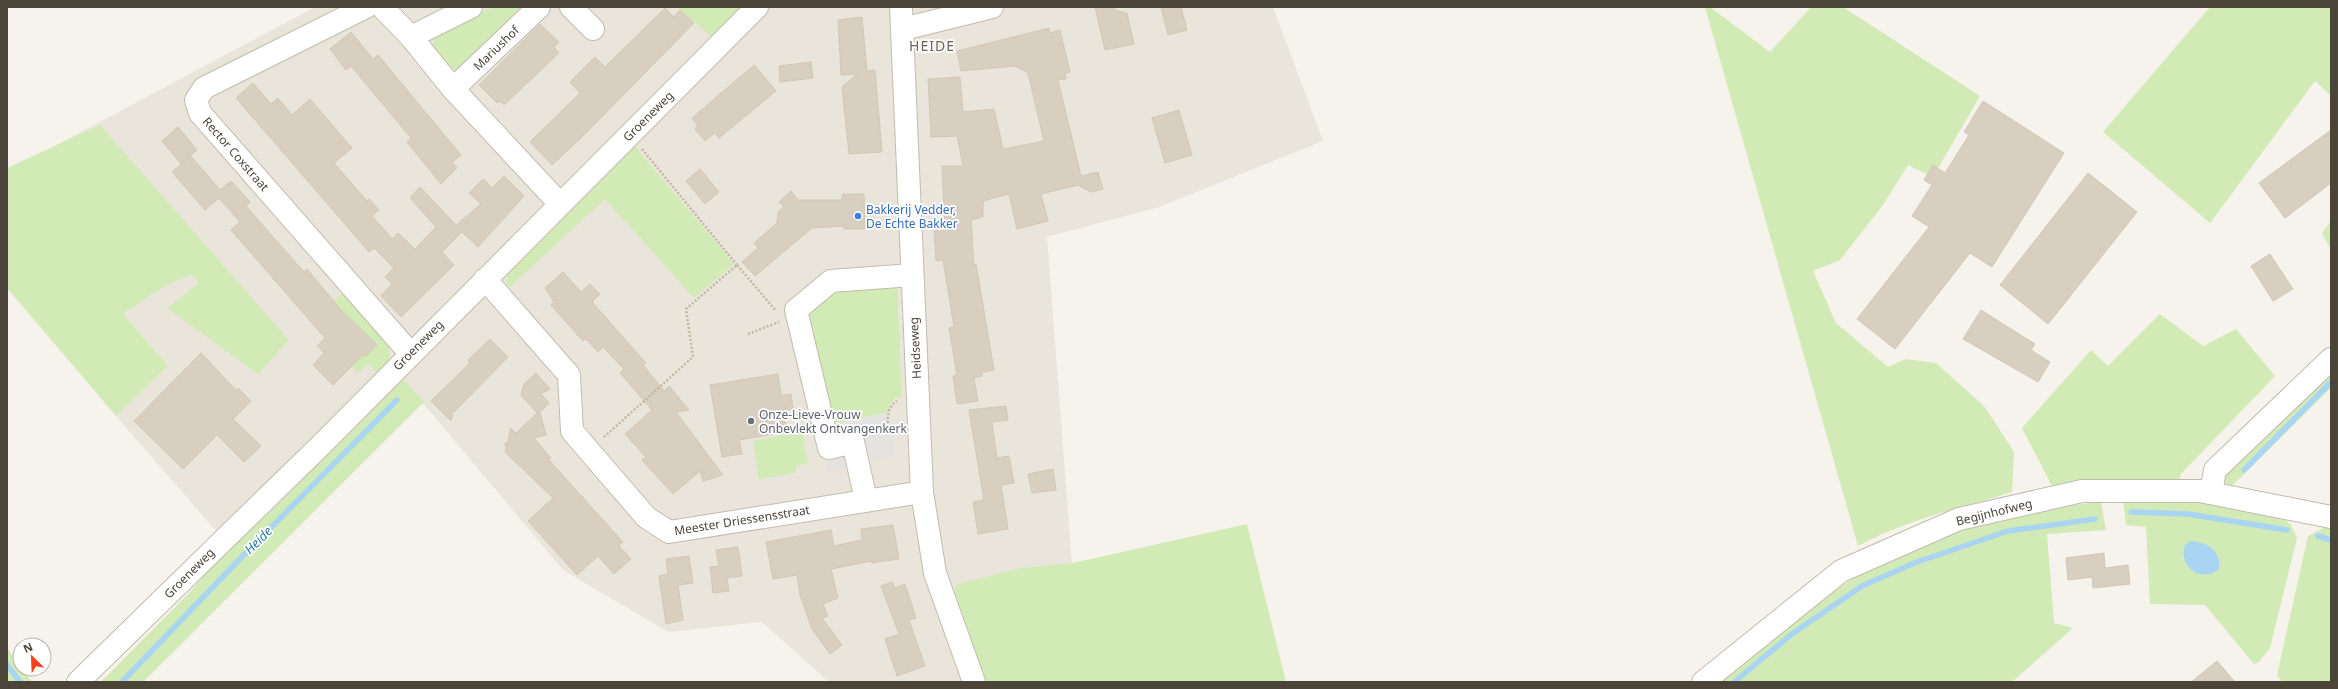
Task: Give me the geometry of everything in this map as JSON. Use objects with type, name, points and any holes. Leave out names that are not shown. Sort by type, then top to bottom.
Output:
[{"type":"street","name":"Rector Coxstraat","points":[[366,7],[204,88],[196,100],[200,112],[410,353]]},
{"type":"street","points":[[382,7],[411,38],[453,89],[560,204]]},
{"type":"street","points":[[411,38],[471,7]]},
{"type":"street","name":"Mariushof","points":[[453,89],[539,7]]},
{"type":"street","points":[[571,7],[593,29]]},
{"type":"street","name":"Groeneweg","points":[[78,682],[315,450],[410,353],[757,7]]},
{"type":"street","name":"Heidseweg","points":[[901,7],[922,492],[935,573],[974,682]]},
{"type":"street","points":[[903,29],[992,7]]},
{"type":"street","points":[[866,500],[853,442],[829,448],[796,310],[831,281],[912,275]]},
{"type":"street","name":"Meester Driessensstraat","points":[[485,279],[569,374],[572,431],[646,518],[669,532],[922,492]]},
{"type":"street","points":[[2211,493],[2215,470],[2331,359]]},
{"type":"street","name":"Begijnhofweg","points":[[1702,682],[1841,571],[1959,519],[2082,491],[2200,490],[2331,517]]},
{"type":"path","points":[[630,134],[783,320],[768,328],[748,334]]},
{"type":"path","points":[[589,451],[693,357],[686,309],[737,265]]},
{"type":"path","points":[[888,435],[888,414],[893,403],[898,400],[917,398]]},
{"type":"shaded area","points":[[315,7],[1273,7],[1323,141],[1159,207],[1047,237],[1072,565],[990,682],[829,682],[762,622],[668,632],[563,570],[401,377],[230,547],[116,416],[168,366],[123,314],[168,284],[51,148]]},
{"type":"shaded area","points":[[889,412],[895,456],[828,472],[825,456],[830,425]]},
{"type":"green space","points":[[493,7],[526,7],[464,69],[448,70],[432,46],[436,34]]},
{"type":"green space","points":[[677,7],[744,7],[713,38]]},
{"type":"green space","points":[[1705,7],[1710,7],[1770,52],[1811,7],[1843,7],[1980,96],[1933,177],[1908,165],[1883,205],[1840,260],[1813,271],[1836,323],[1888,367],[1906,359],[1936,363],[1985,407],[2014,452],[2012,492],[1914,522],[1858,546]]},
{"type":"green space","points":[[2210,7],[2331,7],[2331,96],[2315,81],[2210,223],[2103,132]]},
{"type":"green space","points":[[100,125],[289,340],[258,374],[167,308],[199,283],[191,275],[168,284],[123,314],[168,366],[116,416],[7,288],[7,168]]},
{"type":"green space","points":[[632,143],[734,264],[694,298],[605,199],[510,287],[506,284],[509,264]]},
{"type":"green space","points":[[2331,221],[2331,250],[2322,233]]},
{"type":"green space","points":[[897,284],[902,397],[896,398],[889,405],[889,412],[830,425],[806,308],[829,287]]},
{"type":"green space","points":[[345,291],[388,340],[390,360],[379,374],[368,364],[358,373],[311,320]]},
{"type":"green space","points":[[2160,314],[2203,346],[2236,329],[2275,376],[2181,474],[2179,481],[2053,488],[2022,428],[2091,350],[2108,366]]},
{"type":"green space","points":[[2331,365],[2331,388],[2228,490],[2222,482],[2222,468]]},
{"type":"green space","points":[[401,377],[424,402],[143,682],[101,682],[188,594],[227,549]]},
{"type":"green space","points":[[802,431],[808,464],[796,466],[796,473],[759,479],[753,441]]},
{"type":"green space","points":[[2123,501],[2207,501],[2282,518],[2291,525],[2297,538],[2270,648],[2259,662],[2254,664],[2205,605],[2150,604],[2146,527],[2126,525]]},
{"type":"green space","points":[[2101,502],[2106,530],[2047,534],[2054,623],[2073,628],[2012,682],[1713,682],[1773,632],[1864,571],[1954,530],[2044,508]]},
{"type":"green space","points":[[1247,524],[1286,682],[985,682],[955,592],[955,587],[958,584],[1016,569],[1073,563]]},
{"type":"green space","points":[[2329,525],[2331,526],[2331,682],[2282,682],[2277,675],[2308,536]]},
{"type":"green space","points":[[7,648],[12,655],[12,677],[28,677],[32,682],[7,682]]},
{"type":"water","points":[[2191,541],[2203,543],[2216,552],[2219,569],[2205,575],[2198,574],[2188,566],[2184,553],[2185,545]]},
{"type":"building","points":[[1095,7],[1114,7],[1115,10],[1127,13],[1134,44],[1105,50]]},
{"type":"building","points":[[1161,7],[1181,7],[1187,30],[1168,35]]},
{"type":"building","points":[[665,8],[674,17],[680,10],[694,23],[584,135],[552,165],[530,142],[580,93],[570,82],[595,57],[605,67]]},
{"type":"building","points":[[862,17],[867,71],[875,70],[882,152],[849,154],[842,87],[857,74],[841,75],[838,20]]},
{"type":"building","points":[[540,24],[559,42],[554,47],[559,53],[504,105],[500,101],[497,103],[479,85]]},
{"type":"building","points":[[1049,28],[1050,33],[1060,30],[1070,72],[1065,73],[1066,79],[1058,80],[1081,176],[1098,172],[1103,189],[1091,192],[1078,185],[1041,194],[1048,221],[1017,229],[1009,194],[983,201],[983,217],[971,220],[974,265],[976,264],[994,370],[982,372],[982,376],[974,378],[978,401],[957,404],[953,376],[957,375],[949,328],[954,327],[943,260],[936,261],[934,229],[945,228],[942,166],[963,166],[957,136],[931,137],[928,79],[960,77],[963,112],[994,109],[1003,149],[1044,141],[1028,73],[1015,66],[961,71],[957,51]]},
{"type":"building","points":[[351,32],[373,59],[378,55],[461,155],[452,162],[457,168],[441,184],[407,142],[411,138],[351,66],[346,70],[330,49]]},
{"type":"building","points":[[811,62],[813,78],[780,82],[779,66]]},
{"type":"building","points":[[754,65],[776,91],[719,138],[715,133],[705,141],[695,129],[698,126],[692,118]]},
{"type":"building","points":[[253,83],[271,104],[278,98],[292,115],[310,99],[352,148],[334,163],[367,201],[369,199],[379,210],[372,216],[392,239],[398,233],[415,249],[436,227],[410,198],[420,187],[456,225],[481,204],[469,193],[483,179],[492,188],[504,176],[524,196],[478,247],[462,232],[442,252],[454,265],[401,317],[381,296],[392,284],[385,277],[394,268],[374,248],[369,252],[236,98]]},
{"type":"building","points":[[1983,101],[2064,153],[1992,267],[1970,253],[1895,349],[1857,319],[1929,227],[1912,216],[1932,185],[1924,180],[1933,165],[1945,173],[1969,135],[1964,132]]},
{"type":"building","points":[[1179,110],[1192,155],[1165,163],[1152,118]]},
{"type":"building","points":[[178,127],[197,150],[181,164],[162,141]]},
{"type":"building","points":[[2331,130],[2331,183],[2285,218],[2259,183]]},
{"type":"building","points":[[191,156],[220,190],[231,181],[250,202],[246,206],[304,272],[307,269],[341,310],[377,345],[365,357],[363,355],[333,385],[313,365],[324,353],[317,346],[325,338],[231,230],[240,222],[219,198],[205,210],[172,172]]},
{"type":"building","points":[[700,169],[719,192],[705,204],[686,181]]},
{"type":"building","points":[[2088,173],[2137,212],[2048,324],[2000,285]]},
{"type":"building","points":[[791,191],[798,200],[842,200],[842,194],[864,194],[865,229],[844,229],[844,226],[812,228],[755,276],[742,262],[758,248],[754,243],[777,223],[778,212],[784,207],[779,202]]},
{"type":"building","points":[[2270,254],[2293,289],[2273,301],[2251,266]]},
{"type":"building","points":[[563,272],[581,292],[590,284],[600,294],[592,302],[646,363],[643,365],[664,391],[669,386],[689,410],[676,412],[723,475],[703,481],[700,471],[673,494],[642,460],[646,457],[625,434],[652,410],[620,373],[624,369],[603,347],[598,352],[586,339],[583,341],[551,305],[554,302],[545,288]]},
{"type":"building","points":[[1981,310],[2035,344],[2031,350],[2050,362],[2038,382],[1963,339]]},
{"type":"building","points":[[490,339],[508,357],[454,412],[453,411],[451,421],[431,401],[470,363],[468,360]]},
{"type":"building","points":[[201,353],[236,390],[238,388],[251,401],[233,419],[261,446],[244,462],[217,435],[183,469],[134,421]]},
{"type":"building","points":[[536,373],[550,389],[541,394],[549,403],[540,412],[546,435],[534,438],[551,458],[549,460],[623,542],[619,546],[631,559],[614,574],[598,556],[577,575],[528,521],[553,498],[505,452],[507,444],[504,445],[508,441],[511,428],[516,433],[537,413],[521,395],[524,384]]},
{"type":"building","name":"Onze-Lieve-Vrouw Onbevlekt Ontvangenkerk","points":[[778,374],[781,396],[791,394],[793,409],[784,410],[787,432],[739,440],[742,454],[722,457],[710,385]]},
{"type":"building","points":[[1006,406],[1008,420],[992,422],[997,458],[1009,456],[1014,483],[1001,485],[1008,529],[978,534],[973,502],[984,500],[969,410]]},
{"type":"building","points":[[1053,469],[1056,490],[1032,493],[1028,474]]},
{"type":"building","points":[[893,525],[899,559],[872,563],[872,561],[831,569],[838,598],[823,604],[828,616],[822,618],[842,645],[830,654],[812,629],[800,595],[797,575],[773,579],[766,542],[831,530],[834,546],[862,540],[861,529]]},
{"type":"building","points":[[738,547],[742,576],[727,578],[729,591],[713,593],[710,567],[719,566],[716,550]]},
{"type":"building","points":[[2104,553],[2105,568],[2128,565],[2130,584],[2093,588],[2092,577],[2068,580],[2066,558]]},
{"type":"building","points":[[689,556],[693,583],[678,585],[683,620],[666,624],[659,576],[668,574],[666,559]]},
{"type":"building","points":[[892,582],[895,588],[905,584],[916,618],[909,620],[925,666],[897,676],[885,639],[899,634],[881,586]]},
{"type":"building","points":[[2217,661],[2235,682],[2191,682],[2206,670]]},
{"type":"waterway","points":[[2244,470],[2331,382]]},
{"type":"waterway","name":"Heide","points":[[122,682],[234,565],[397,400]]},
{"type":"waterway","points":[[2131,512],[2188,514],[2287,530]]},
{"type":"waterway","points":[[1734,682],[1792,634],[1862,586],[1917,562],[2008,531],[2095,519]]},
{"type":"waterway","points":[[2318,536],[2331,540]]},
{"type":"waterway","points":[[7,665],[20,682]]},
{"type":"place","name":"Bakkerij Vedder, De Echte Bakker","points":[[858,216]]},
{"type":"place","name":"Onze-Lieve-Vrouw Onbevlekt Ontvangenkerk","points":[[751,421]]},
{"type":"district","name":"HEIDE","points":[[932,45]]}]
